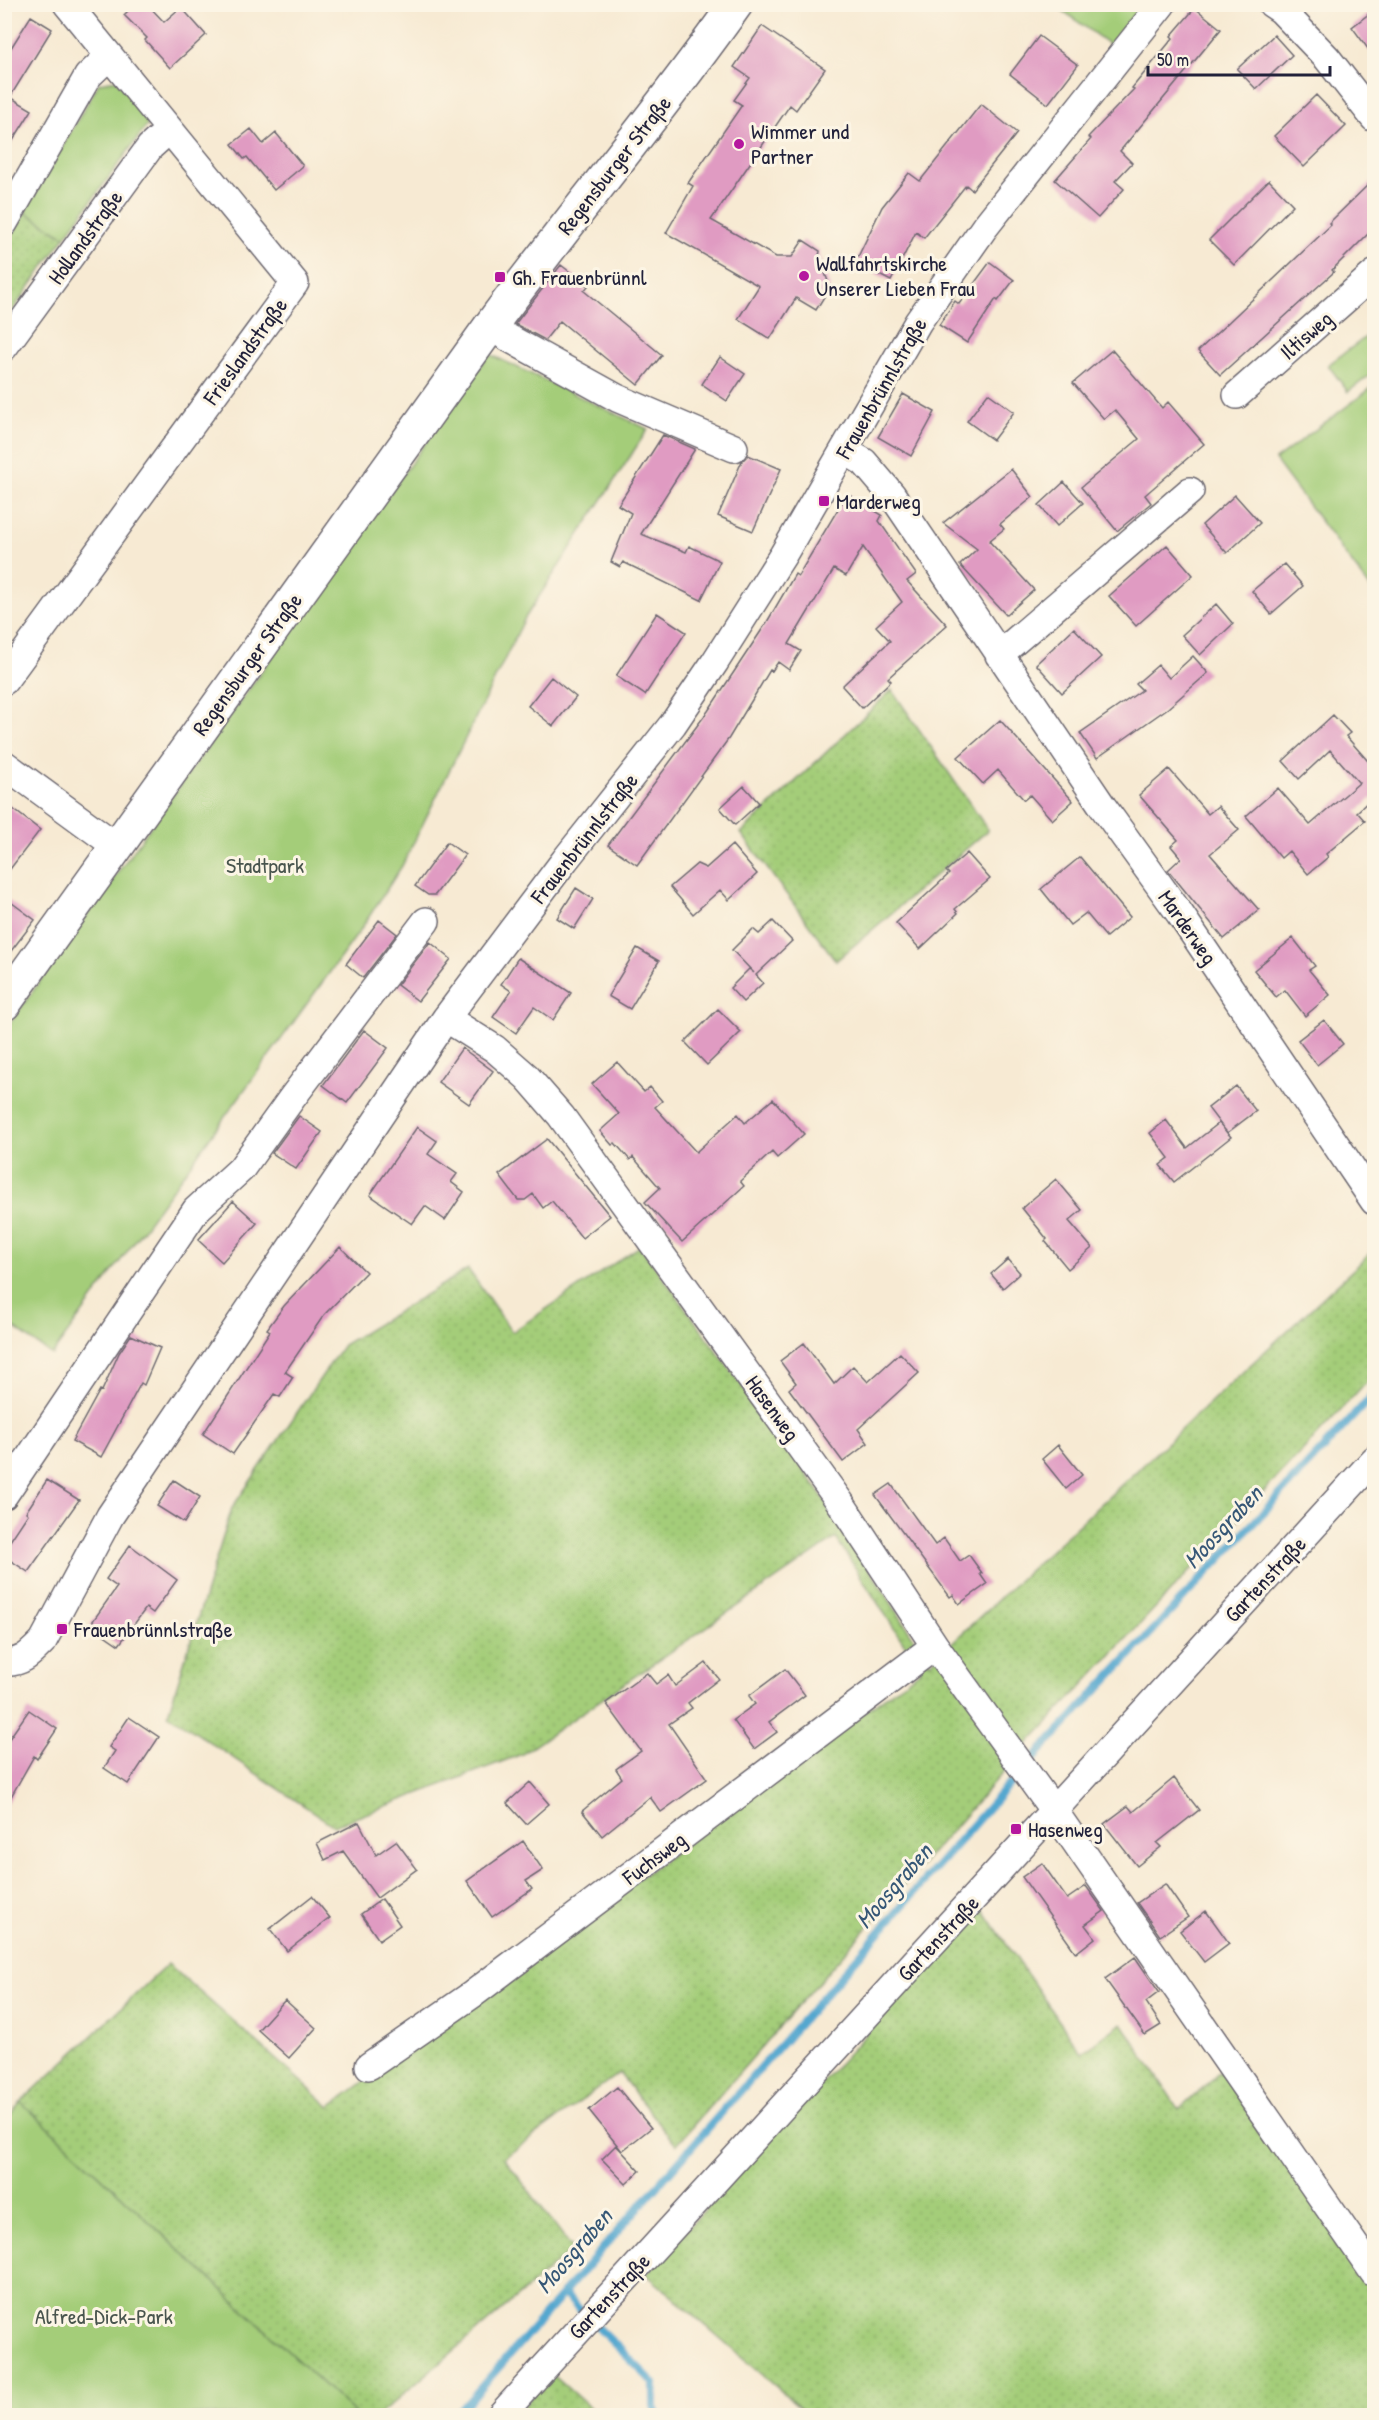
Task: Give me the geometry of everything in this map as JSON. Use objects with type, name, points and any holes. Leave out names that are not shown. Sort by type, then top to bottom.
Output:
[{"type":"street","name":"Frieslandstraße","points":[[4,681],[295,283],[67,4]]},
{"type":"street","name":"Regensburger Straße","points":[[4,1004],[491,325],[685,75],[736,4]]},
{"type":"street","name":"Frauenbrünnlstraße","points":[[4,1662],[15,1663],[30,1654],[43,1641],[110,1516],[446,1018],[565,860],[673,724],[783,555],[918,322],[977,238],[1162,4]]},
{"type":"street","points":[[1272,4],[1281,10],[1327,58],[1374,118]]},
{"type":"street","points":[[4,223],[88,76],[109,56]]},
{"type":"street","name":"Hollandstraße","points":[[4,347],[150,147],[169,130]]},
{"type":"street","name":"Iltisweg","points":[[1237,395],[1374,274]]},
{"type":"street","points":[[491,325],[505,336],[617,398],[734,448]]},
{"type":"street","name":"Marderweg","points":[[845,450],[864,462],[892,495],[999,655],[1110,817],[1180,914],[1374,1201]]},
{"type":"street","points":[[999,655],[1190,492]]},
{"type":"street","points":[[4,764],[116,846]]},
{"type":"street","points":[[4,1495],[196,1210],[241,1169],[426,921]]},
{"type":"street","name":"Hasenweg","points":[[446,1018],[495,1049],[527,1077],[561,1116],[840,1502],[935,1646],[1054,1811],[1374,2273]]},
{"type":"street","name":"Gartenstraße","points":[[500,2415],[1374,1460]]},
{"type":"street","name":"Fuchsweg","points":[[369,2066],[473,1994],[935,1646]]},
{"type":"green space","points":[[1055,5],[1142,5],[1110,45]]},
{"type":"green space","points":[[116,80],[146,114],[148,124],[65,237],[25,212],[99,83]]},
{"type":"green space","points":[[25,212],[65,237],[5,321],[5,248]]},
{"type":"green space","points":[[1374,331],[1374,372],[1348,392],[1328,365]]},
{"type":"green space","name":"Stadtpark","points":[[489,354],[648,429],[525,618],[402,866],[359,932],[52,1355],[5,1321],[5,1030]]},
{"type":"green space","points":[[1374,386],[1374,593],[1275,460]]},
{"type":"green space","points":[[892,690],[988,830],[836,961],[741,833]]},
{"type":"green space","points":[[640,1246],[818,1490],[930,1663],[1374,1250],[1374,1374],[1026,1746],[676,2145],[619,2073],[504,2158],[573,2249],[379,2415],[356,2415],[21,2102],[168,1964],[330,2107],[921,1670],[836,1538],[522,1754],[334,1826],[168,1714],[232,1508],[343,1345],[468,1269],[512,1332]]},
{"type":"green space","points":[[982,1908],[1081,2053],[1122,2023],[1179,2110],[1221,2071],[1374,2291],[1374,2415],[809,2415],[646,2274]]},
{"type":"green space","name":"Alfred-Dick-Park","points":[[21,2102],[356,2415],[5,2415],[5,2121]]},
{"type":"green space","points":[[552,2374],[598,2415],[515,2416]]},
{"type":"building","points":[[135,4],[147,4],[164,22],[181,7],[206,35],[170,68],[145,40],[147,38],[124,15]]},
{"type":"building","points":[[1195,8],[1221,29],[1120,151],[1132,163],[1115,181],[1124,189],[1098,218],[1055,180],[1091,139],[1088,137],[1134,89],[1132,88],[1173,38],[1171,36]]},
{"type":"building","points":[[1374,10],[1374,57],[1352,27]]},
{"type":"building","points":[[31,16],[52,29],[10,97],[32,110],[4,155],[4,59]]},
{"type":"building","points":[[762,26],[825,69],[796,110],[790,105],[711,220],[776,257],[792,257],[803,240],[820,251],[819,256],[830,287],[816,310],[796,298],[770,339],[738,319],[759,286],[666,233],[693,186],[688,183],[742,105],[734,100],[750,78],[734,67]]},
{"type":"building","points":[[1274,35],[1292,55],[1256,89],[1237,69]]},
{"type":"building","points":[[1039,36],[1078,65],[1048,104],[1010,74]]},
{"type":"building","points":[[1316,95],[1346,126],[1304,167],[1274,136]]},
{"type":"building","points":[[981,104],[1017,133],[972,190],[966,185],[924,238],[916,232],[891,281],[855,263],[882,207],[909,173],[920,181]]},
{"type":"building","points":[[251,129],[263,144],[276,133],[303,166],[274,190],[247,157],[244,159],[232,144]]},
{"type":"building","points":[[1374,179],[1374,228],[1332,270],[1334,272],[1220,375],[1198,351],[1331,225],[1329,223]]},
{"type":"building","points":[[1269,180],[1293,205],[1234,265],[1209,240]]},
{"type":"building","points":[[990,262],[1014,280],[998,301],[996,299],[967,343],[939,325],[955,301],[959,304]]},
{"type":"building","points":[[561,265],[588,286],[584,291],[662,355],[638,385],[560,321],[545,340],[515,324]]},
{"type":"building","points":[[1112,350],[1162,408],[1168,402],[1204,444],[1145,495],[1151,503],[1117,531],[1081,487],[1139,439],[1115,410],[1104,419],[1073,383]]},
{"type":"building","points":[[720,357],[745,374],[727,401],[702,384]]},
{"type":"building","points":[[988,393],[1014,412],[993,440],[967,421]]},
{"type":"building","points":[[903,394],[935,412],[911,456],[878,437]]},
{"type":"building","points":[[663,435],[695,449],[641,534],[686,552],[689,546],[720,561],[701,600],[623,562],[620,567],[611,562],[631,513],[618,505]]},
{"type":"building","points":[[748,455],[781,469],[753,531],[718,516],[742,461]]},
{"type":"building","points":[[1011,469],[1033,497],[1000,524],[1004,529],[989,541],[1034,590],[1006,615],[960,565],[977,549],[943,523]]},
{"type":"building","points":[[1064,482],[1083,503],[1057,526],[1039,505]]},
{"type":"building","points":[[847,494],[882,515],[879,521],[916,574],[907,581],[947,625],[888,678],[891,681],[862,708],[842,686],[890,641],[876,626],[902,602],[863,547],[846,576],[834,569],[789,644],[801,651],[789,670],[778,662],[772,671],[770,670],[729,738],[637,865],[608,845],[708,711],[767,622],[795,574],[798,576]]},
{"type":"building","points":[[1235,495],[1260,523],[1227,553],[1202,525]]},
{"type":"building","points":[[1167,545],[1193,575],[1136,626],[1109,596]]},
{"type":"building","points":[[1284,564],[1303,586],[1271,614],[1252,591]]},
{"type":"building","points":[[1216,604],[1233,624],[1200,655],[1182,635]]},
{"type":"building","points":[[657,613],[686,632],[645,695],[616,676]]},
{"type":"building","points":[[1074,628],[1101,657],[1062,693],[1036,664]]},
{"type":"building","points":[[1193,656],[1208,673],[1168,708],[1097,758],[1080,733],[1142,690],[1136,684],[1158,665],[1169,678]]},
{"type":"building","points":[[551,677],[576,697],[553,726],[528,706]]},
{"type":"building","points":[[1333,715],[1350,733],[1346,736],[1374,768],[1374,801],[1372,798],[1357,812],[1365,821],[1326,854],[1328,857],[1308,874],[1289,851],[1281,858],[1246,816],[1278,788],[1310,825],[1359,783],[1330,750],[1299,779],[1283,761]]},
{"type":"building","points":[[1000,720],[1073,801],[1052,820],[1030,795],[1024,800],[998,770],[983,784],[958,757]]},
{"type":"building","points":[[1169,769],[1208,814],[1218,806],[1239,830],[1210,854],[1259,910],[1224,939],[1168,870],[1181,858],[1171,846],[1178,840],[1139,795]]},
{"type":"building","points":[[744,786],[759,803],[735,825],[720,808]]},
{"type":"building","points":[[4,802],[40,830],[4,877]]},
{"type":"building","points":[[447,842],[465,855],[435,895],[428,895],[415,886]]},
{"type":"building","points":[[732,845],[757,874],[729,900],[720,890],[693,914],[670,887],[697,864],[706,868]]},
{"type":"building","points":[[967,853],[990,879],[955,909],[958,913],[920,949],[896,923],[949,874],[946,871]]},
{"type":"building","points":[[1080,857],[1130,917],[1106,937],[1086,913],[1070,925],[1041,889]]},
{"type":"building","points":[[576,888],[593,899],[574,929],[557,918]]},
{"type":"building","points":[[4,897],[35,920],[4,960]]},
{"type":"building","points":[[379,920],[397,934],[363,978],[346,964]]},
{"type":"building","points":[[773,921],[792,941],[756,975],[763,983],[743,1002],[730,988],[749,969],[754,973],[732,950],[753,929],[759,934]]},
{"type":"building","points":[[1293,938],[1315,966],[1309,970],[1330,995],[1305,1016],[1285,990],[1276,997],[1254,970]]},
{"type":"building","points":[[430,942],[451,959],[418,1001],[397,985]]},
{"type":"building","points":[[637,948],[659,961],[630,1009],[608,996]]},
{"type":"building","points":[[518,958],[571,993],[553,1020],[534,1007],[516,1033],[493,1017],[511,991],[501,984]]},
{"type":"building","points":[[718,1009],[741,1032],[707,1065],[685,1042]]},
{"type":"building","points":[[1324,1020],[1343,1044],[1317,1065],[1298,1040]]},
{"type":"building","points":[[364,1030],[388,1048],[347,1103],[323,1085]]},
{"type":"building","points":[[462,1048],[493,1071],[469,1104],[438,1082]]},
{"type":"building","points":[[617,1062],[644,1092],[650,1087],[662,1101],[655,1107],[696,1152],[738,1114],[745,1123],[773,1099],[804,1134],[777,1158],[772,1152],[740,1181],[744,1186],[682,1242],[645,1202],[660,1188],[633,1157],[630,1160],[600,1131],[619,1114],[592,1084]]},
{"type":"building","points":[[1236,1086],[1256,1111],[1227,1133],[1208,1108]]},
{"type":"building","points":[[299,1116],[322,1132],[296,1169],[272,1153]]},
{"type":"building","points":[[1166,1120],[1187,1148],[1219,1123],[1231,1137],[1174,1182],[1160,1165],[1169,1158],[1150,1133]]},
{"type":"building","points":[[417,1127],[437,1141],[428,1154],[457,1174],[451,1182],[464,1192],[445,1220],[425,1206],[412,1224],[370,1195]]},
{"type":"building","points":[[547,1139],[610,1216],[582,1238],[552,1201],[543,1208],[533,1194],[525,1200],[518,1200],[499,1175]]},
{"type":"building","points":[[1056,1179],[1082,1210],[1069,1221],[1092,1248],[1068,1269],[1022,1208]]},
{"type":"building","points":[[233,1201],[257,1223],[222,1262],[198,1240]]},
{"type":"building","points":[[340,1247],[366,1272],[324,1315],[285,1372],[293,1377],[280,1397],[274,1394],[233,1454],[203,1434],[270,1331],[267,1329],[284,1306]]},
{"type":"building","points":[[1008,1259],[1020,1273],[1003,1288],[991,1274]]},
{"type":"building","points":[[131,1335],[160,1348],[144,1385],[141,1383],[101,1457],[72,1441],[100,1390],[102,1391],[119,1353]]},
{"type":"building","points":[[804,1343],[834,1384],[853,1366],[868,1382],[900,1353],[919,1373],[858,1429],[868,1443],[843,1462],[789,1389],[796,1383],[780,1361]]},
{"type":"building","points":[[1058,1445],[1082,1475],[1066,1489],[1042,1459]]},
{"type":"building","points":[[47,1480],[79,1500],[28,1572],[4,1556],[4,1550]]},
{"type":"building","points":[[174,1480],[200,1497],[184,1523],[157,1506]]},
{"type":"building","points":[[891,1484],[935,1545],[944,1538],[960,1561],[969,1555],[987,1584],[959,1604],[953,1595],[950,1597],[875,1495]]},
{"type":"building","points":[[130,1545],[177,1580],[153,1613],[146,1608],[119,1645],[90,1625],[117,1587],[106,1579]]},
{"type":"building","points":[[706,1663],[719,1679],[688,1703],[692,1708],[669,1724],[707,1779],[661,1812],[650,1797],[602,1836],[582,1811],[622,1778],[616,1769],[641,1751],[606,1703],[647,1673],[656,1684],[668,1675],[675,1686]]},
{"type":"building","points":[[785,1669],[805,1695],[769,1722],[777,1732],[754,1749],[733,1720],[755,1704],[749,1696]]},
{"type":"building","points":[[29,1710],[57,1729],[37,1759],[34,1756],[4,1809],[4,1746]]},
{"type":"building","points":[[129,1717],[159,1737],[128,1784],[104,1768],[115,1751],[109,1747]]},
{"type":"building","points":[[1174,1778],[1199,1810],[1157,1843],[1161,1847],[1137,1866],[1104,1824],[1128,1806],[1133,1812]]},
{"type":"building","points":[[530,1782],[549,1804],[526,1824],[507,1803]]},
{"type":"building","points":[[359,1822],[376,1855],[396,1841],[417,1869],[377,1898],[343,1851],[325,1860],[317,1843]]},
{"type":"building","points":[[523,1841],[543,1870],[526,1881],[532,1889],[492,1917],[467,1881]]},
{"type":"building","points":[[1042,1863],[1067,1899],[1086,1886],[1104,1911],[1085,1925],[1095,1938],[1076,1953],[1022,1877]]},
{"type":"building","points":[[1165,1884],[1188,1917],[1160,1936],[1137,1903]]},
{"type":"building","points":[[312,1896],[330,1918],[287,1951],[270,1929]]},
{"type":"building","points":[[382,1899],[400,1925],[379,1940],[361,1914]]},
{"type":"building","points":[[1206,1911],[1229,1943],[1204,1962],[1180,1931]]},
{"type":"building","points":[[1135,1957],[1159,1992],[1146,2002],[1161,2025],[1145,2035],[1105,1979]]},
{"type":"building","points":[[285,2000],[316,2028],[289,2058],[258,2030]]},
{"type":"building","points":[[617,2087],[651,2128],[622,2151],[589,2110]]},
{"type":"building","points":[[616,2145],[640,2171],[626,2184],[602,2159]]},
{"type":"waterway","name":"Moosgraben","points":[[456,2416],[1003,1791],[1374,1394]]},
{"type":"waterway","points":[[563,2293],[654,2383],[654,2407],[658,2416]]},
{"type":"place","name":"Wimmer und Partner","points":[[739,144]]},
{"type":"place","name":"Wallfahrtskirche Unserer Lieben Frau","points":[[804,276]]},
{"type":"place","name":"Gh. Frauenbrünnl","points":[[500,277]]},
{"type":"place","name":"Marderweg","points":[[824,501]]},
{"type":"place","name":"Frauenbrünnlstraße","points":[[62,1629]]},
{"type":"place","name":"Hasenweg","points":[[1016,1829]]}]
